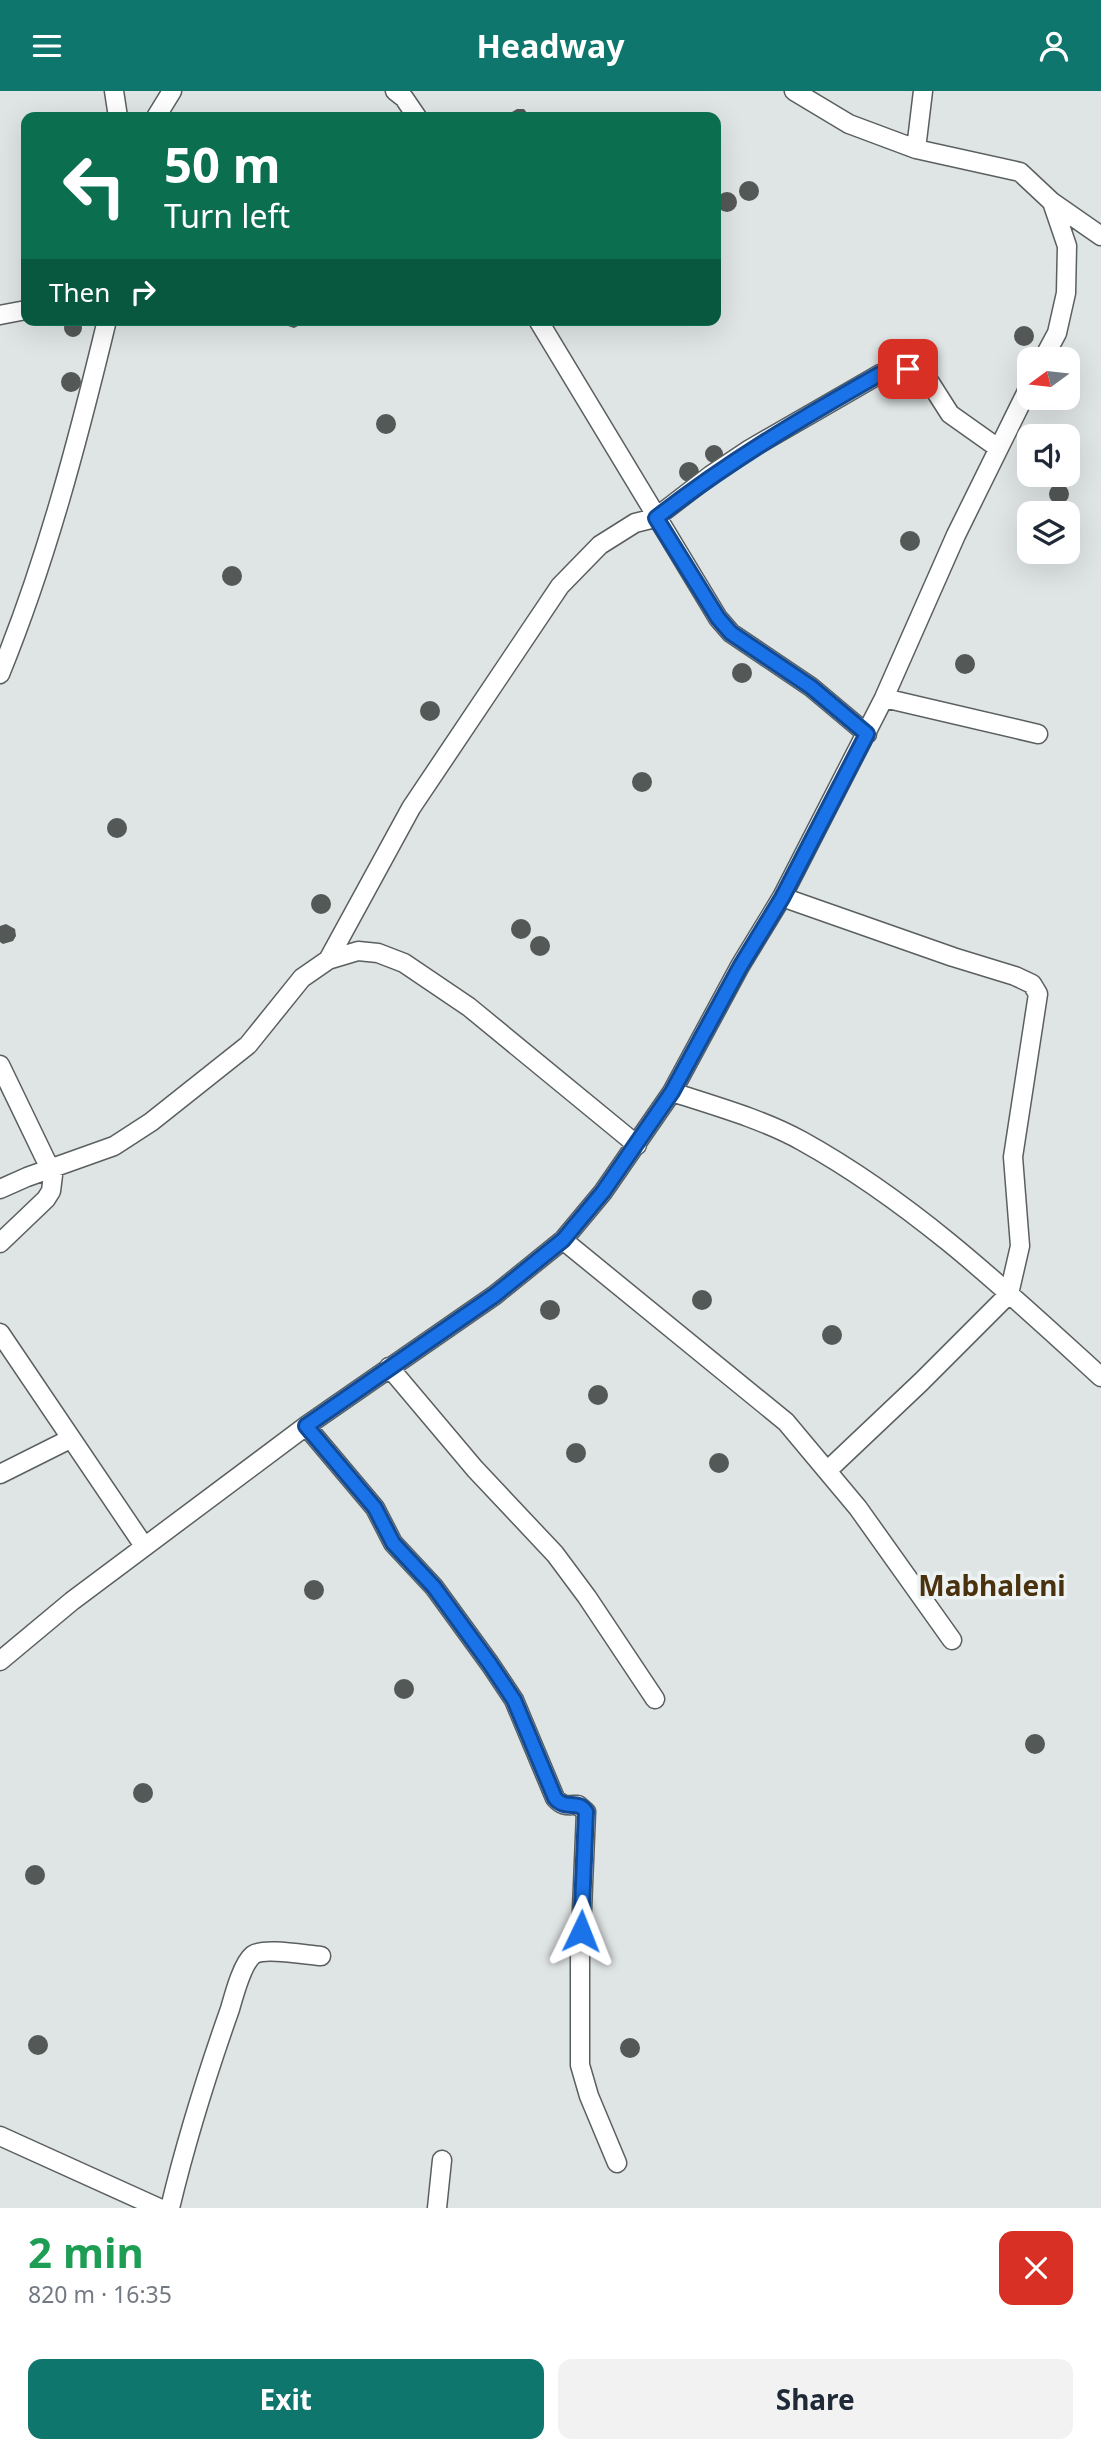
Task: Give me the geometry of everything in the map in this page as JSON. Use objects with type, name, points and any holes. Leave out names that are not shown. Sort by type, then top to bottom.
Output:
[{"type":"street","points":[[114,91],[117,112]]},
{"type":"street","points":[[159,112],[172,91]]},
{"type":"street","points":[[395,91],[404,98],[414,112]]},
{"type":"street","points":[[794,91],[849,124],[916,149],[1020,172],[1052,202],[1098,229]]},
{"type":"street","points":[[916,149],[922,91]]},
{"type":"street","points":[[1050,347],[1057,333],[1066,293],[1067,246],[1052,202]]},
{"type":"street","points":[[0,315],[21,311]]},
{"type":"street","points":[[0,674],[63,493],[105,326]]},
{"type":"street","points":[[542,326],[718,618],[731,633],[811,687],[867,734]]},
{"type":"street","points":[[328,960],[411,808],[559,586],[600,545],[635,523],[656,518],[750,449],[880,374],[896,368],[908,369],[929,380],[950,414],[998,448]]},
{"type":"street","points":[[0,1661],[72,1601],[306,1426],[495,1295],[563,1240],[603,1192],[672,1092],[740,967],[782,898],[867,734],[924,605],[1017,410]]},
{"type":"street","points":[[884,698],[1038,734]]},
{"type":"street","points":[[782,898],[1015,976],[1032,985],[1038,994],[1013,1157],[1020,1247],[1009,1294],[828,1470]]},
{"type":"street","points":[[0,1189],[114,1146],[151,1122],[248,1045],[302,978],[328,960],[358,951],[378,953],[404,963],[468,1007],[637,1145]]},
{"type":"street","points":[[0,1065],[51,1168],[53,1182],[46,1199],[0,1243]]},
{"type":"street","points":[[672,1092],[738,1114],[800,1140],[909,1209],[1101,1377]]},
{"type":"street","points":[[563,1240],[786,1422],[858,1508],[952,1640]]},
{"type":"street","points":[[0,1333],[144,1546]]},
{"type":"street","points":[[389,1367],[475,1469],[555,1554],[587,1597],[654,1699]]},
{"type":"street","points":[[306,1426],[375,1508],[393,1543],[434,1587],[490,1664],[514,1700],[555,1798],[560,1804],[578,1805],[586,1812],[580,1958],[580,2065],[589,2096],[617,2162]]},
{"type":"street","points":[[0,1474],[71,1439]]},
{"type":"street","points":[[170,2208],[179,2168],[214,2053],[250,1958],[262,1952],[321,1956]]},
{"type":"street","points":[[0,2136],[159,2208]]},
{"type":"street","points":[[437,2208],[442,2160]]},
{"type":"building","points":[[524,109],[526,112],[512,112]]},
{"type":"building","points":[[749,181],[756,184],[759,191],[756,198],[749,201],[742,198],[739,191],[742,184]]},
{"type":"building","points":[[727,192],[736,198],[734,209],[727,212],[721,210],[721,194]]},
{"type":"building","points":[[64,326],[82,326],[82,332],[77,337],[69,337],[64,332]]},
{"type":"building","points":[[1024,326],[1031,329],[1034,336],[1031,343],[1024,346],[1017,343],[1014,336],[1017,329]]},
{"type":"building","points":[[71,372],[78,375],[81,382],[78,389],[71,392],[64,389],[61,382],[64,375]]},
{"type":"building","points":[[386,414],[393,417],[396,424],[393,431],[386,434],[379,431],[376,424],[379,417]]},
{"type":"building","points":[[710,445],[718,445],[723,454],[721,461],[710,463],[705,458],[705,450]]},
{"type":"building","points":[[689,462],[696,465],[699,472],[696,479],[689,482],[682,479],[679,472],[682,465]]},
{"type":"building","points":[[1052,487],[1066,487],[1066,501],[1052,501],[1050,498]]},
{"type":"building","points":[[910,531],[917,534],[920,541],[917,548],[910,551],[903,548],[900,541],[903,534]]},
{"type":"building","points":[[232,566],[239,569],[242,576],[239,583],[232,586],[225,583],[222,576],[225,569]]},
{"type":"building","points":[[965,654],[972,657],[975,664],[972,671],[965,674],[958,671],[955,664],[958,657]]},
{"type":"building","points":[[742,663],[749,666],[752,673],[749,680],[742,683],[735,680],[732,673],[735,666]]},
{"type":"building","points":[[430,701],[437,704],[440,711],[437,718],[430,721],[423,718],[420,711],[423,704]]},
{"type":"building","points":[[642,772],[649,775],[652,782],[649,789],[642,792],[635,789],[632,782],[635,775]]},
{"type":"building","points":[[117,818],[124,821],[127,828],[124,835],[117,838],[110,835],[107,828],[110,821]]},
{"type":"building","points":[[321,894],[328,897],[331,904],[328,911],[321,914],[314,911],[311,904],[314,897]]},
{"type":"building","points":[[521,919],[528,922],[531,929],[528,936],[521,939],[514,936],[511,929],[514,922]]},
{"type":"building","points":[[6,924],[15,929],[16,936],[13,941],[3,944],[0,942],[0,926]]},
{"type":"building","points":[[540,936],[547,939],[550,946],[547,953],[540,956],[533,953],[530,946],[533,939]]},
{"type":"building","points":[[702,1290],[709,1293],[712,1300],[709,1307],[702,1310],[695,1307],[692,1300],[695,1293]]},
{"type":"building","points":[[550,1300],[557,1303],[560,1310],[557,1317],[550,1320],[543,1317],[540,1310],[543,1303]]},
{"type":"building","points":[[832,1325],[839,1328],[842,1335],[839,1342],[832,1345],[825,1342],[822,1335],[825,1328]]},
{"type":"building","points":[[598,1385],[605,1388],[608,1395],[605,1402],[598,1405],[591,1402],[588,1395],[591,1388]]},
{"type":"building","points":[[576,1443],[583,1446],[586,1453],[583,1460],[576,1463],[569,1460],[566,1453],[569,1446]]},
{"type":"building","points":[[719,1453],[726,1456],[729,1463],[726,1470],[719,1473],[712,1470],[709,1463],[712,1456]]},
{"type":"building","points":[[314,1580],[321,1583],[324,1590],[321,1597],[314,1600],[307,1597],[304,1590],[307,1583]]},
{"type":"building","points":[[404,1679],[411,1682],[414,1689],[411,1696],[404,1699],[397,1696],[394,1689],[397,1682]]},
{"type":"building","points":[[1035,1734],[1042,1737],[1045,1744],[1042,1751],[1035,1754],[1028,1751],[1025,1744],[1028,1737]]},
{"type":"building","points":[[143,1783],[150,1786],[153,1793],[150,1800],[143,1803],[136,1800],[133,1793],[136,1786]]},
{"type":"building","points":[[35,1865],[42,1868],[45,1875],[42,1882],[35,1885],[28,1882],[25,1875],[28,1868]]},
{"type":"building","points":[[38,2035],[45,2038],[48,2045],[45,2052],[38,2055],[31,2052],[28,2045],[31,2038]]},
{"type":"building","points":[[630,2038],[637,2041],[640,2048],[637,2055],[630,2058],[623,2055],[620,2048],[623,2041]]},
{"type":"district","name":"Mabhaleni","points":[[992,1585]]},
{"type":"route","points":[[581,1931],[586,1812],[578,1805],[560,1804],[555,1798],[514,1700],[490,1664],[434,1587],[393,1543],[375,1508],[306,1426],[495,1295],[563,1240],[603,1192],[672,1092],[740,967],[782,898],[867,734],[811,687],[731,633],[718,618],[656,518],[750,449],[880,374],[896,368],[908,369]]}]
